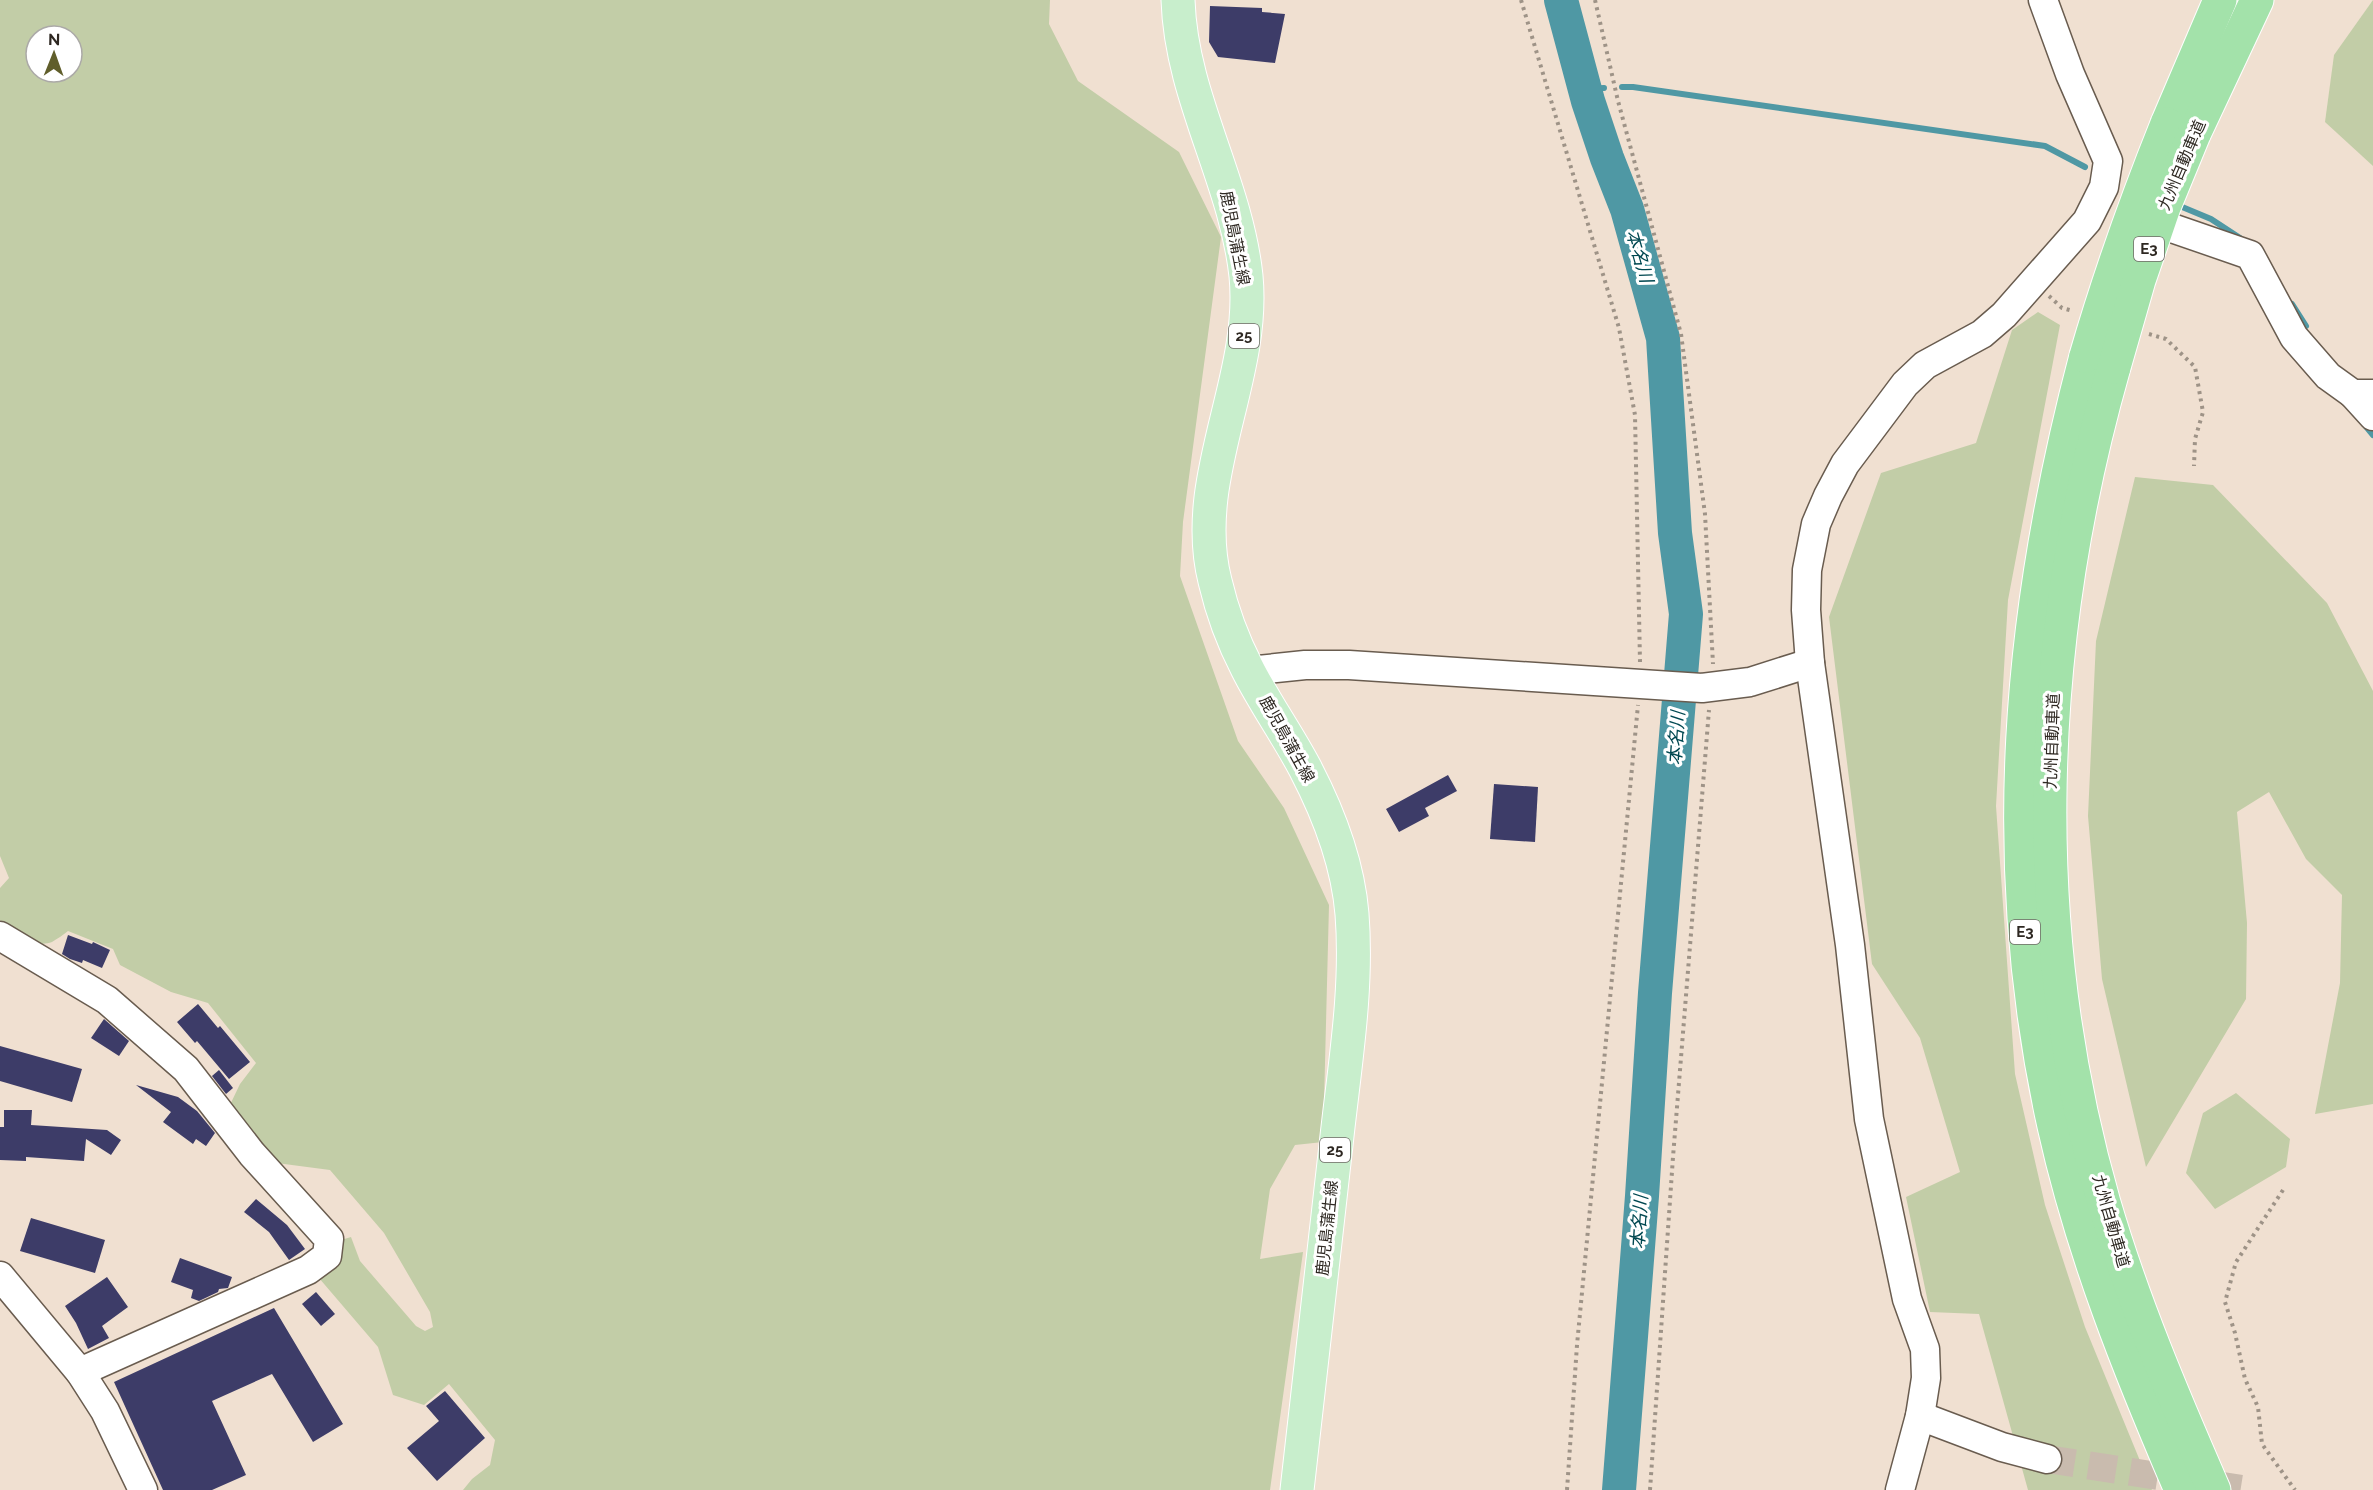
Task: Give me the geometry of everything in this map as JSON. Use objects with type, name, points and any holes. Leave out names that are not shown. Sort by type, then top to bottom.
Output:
[{"type":"highway","name":"九州自動車道","points":[[2181,1490],[2132,1376],[2075,1208],[2052,1115],[2037,1036],[2026,952],[2021,868],[2020,772],[2034,600],[2050,506],[2068,425],[2139,280],[2164,207],[2181,129],[2220,0]]},
{"type":"highway","name":"九州自動車道","points":[[2181,129],[2257,0]]},
{"type":"highway","name":"九州自動車道","points":[[2100,362],[2096,432],[2078,510],[2063,603],[2056,672],[2050,772],[2051,869],[2056,951],[2067,1031],[2084,1122],[2104,1202],[2126,1274],[2159,1365],[2214,1490]]},
{"type":"main road","name":"鹿児島蒲生線","points":[[1178,0],[1183,54],[1234,215],[1246,277],[1246,320],[1241,360],[1219,453],[1209,533],[1214,578],[1232,638],[1248,671],[1306,768],[1325,813],[1347,879],[1352,916],[1350,1020],[1297,1490]]},
{"type":"street","points":[[1900,1490],[1920,1416],[1926,1378],[1925,1349],[1907,1299],[1869,1119],[1850,945],[1810,663],[1806,610],[1807,570],[1816,524],[1845,464],[1905,384],[1924,365],[1982,334],[2004,315],[2087,221],[2098,202],[2108,173],[2108,161],[2070,74],[2043,0]]},
{"type":"street","points":[[2098,202],[2250,255],[2294,337],[2328,376],[2363,394],[2373,416]]},
{"type":"street","points":[[1248,671],[1305,665],[1349,665],[1707,688],[1750,682],[1810,663]]},
{"type":"street","points":[[0,936],[107,1000],[186,1070],[252,1155],[328,1239],[327,1256],[308,1270],[80,1371]]},
{"type":"street","points":[[0,1276],[80,1371],[105,1412],[143,1490]]},
{"type":"street","points":[[1920,1416],[2002,1446],[2047,1459]]},
{"type":"path","points":[[1521,0],[1619,328],[1635,415],[1645,685],[1578,1334],[1567,1490]]},
{"type":"path","points":[[1595,0],[1618,101],[1681,334],[1705,514],[1713,655],[1707,688],[1650,1490]]},
{"type":"path","points":[[2283,1190],[2236,1262],[2225,1302],[2246,1379],[2258,1407],[2262,1444],[2295,1490]]},
{"type":"green space","points":[[0,0],[1050,0],[1049,24],[1078,81],[1179,152],[1221,237],[1183,522],[1180,576],[1238,741],[1284,808],[1329,905],[1323,1142],[1295,1145],[1270,1189],[1260,1259],[1303,1252],[1270,1490],[463,1490],[472,1479],[490,1465],[495,1440],[449,1384],[424,1405],[393,1395],[378,1347],[313,1271],[338,1241],[351,1237],[360,1261],[416,1326],[425,1331],[433,1327],[430,1312],[384,1233],[330,1170],[269,1162],[228,1109],[240,1084],[256,1063],[208,1003],[171,992],[120,965],[113,949],[68,931],[45,944],[23,938],[0,920],[0,888],[9,878],[0,856]]},
{"type":"green space","points":[[2373,0],[2373,166],[2325,122],[2334,55]]},
{"type":"green space","points":[[2038,312],[2060,325],[2008,600],[1996,806],[2015,1074],[2045,1205],[2085,1327],[2152,1490],[2028,1490],[1979,1314],[1930,1312],[1906,1197],[1960,1172],[1920,1038],[1872,964],[1829,617],[1881,473],[1976,443],[2012,330]]},
{"type":"green space","points":[[2135,477],[2213,485],[2327,603],[2373,691],[2373,1104],[2315,1114],[2340,983],[2342,895],[2306,859],[2269,792],[2237,812],[2247,923],[2246,999],[2146,1167],[2102,979],[2088,816],[2096,641]]},
{"type":"green space","points":[[2236,1093],[2290,1139],[2286,1167],[2215,1209],[2186,1173],[2203,1113]]},
{"type":"building","points":[[1210,6],[1262,8],[1262,12],[1285,14],[1275,63],[1218,57],[1209,42]]},
{"type":"building","points":[[1448,775],[1457,791],[1425,808],[1429,816],[1399,832],[1386,809]]},
{"type":"building","points":[[1494,784],[1538,787],[1535,842],[1490,839]]},
{"type":"building","points":[[68,935],[92,944],[93,942],[110,950],[102,968],[83,960],[82,963],[70,959],[62,954]]},
{"type":"building","points":[[198,1004],[250,1062],[229,1079],[197,1041],[195,1043],[177,1022]]},
{"type":"building","points":[[104,1019],[129,1041],[119,1056],[91,1038]]},
{"type":"building","points":[[0,1046],[82,1069],[72,1102],[0,1081]]},
{"type":"building","points":[[219,1070],[233,1088],[226,1094],[212,1076]]},
{"type":"building","points":[[136,1085],[178,1097],[197,1111],[215,1133],[206,1146],[196,1139],[193,1144],[163,1122],[171,1112]]},
{"type":"building","points":[[4,1110],[32,1110],[31,1125],[107,1130],[121,1140],[111,1155],[86,1139],[84,1161],[26,1157],[26,1161],[0,1160],[0,1127],[4,1127]]},
{"type":"building","points":[[256,1199],[287,1225],[305,1249],[289,1260],[269,1232],[244,1212]]},
{"type":"building","points":[[31,1218],[105,1240],[95,1273],[20,1251]]},
{"type":"building","points":[[180,1258],[232,1277],[228,1288],[219,1289],[218,1292],[199,1301],[191,1298],[193,1290],[171,1282]]},
{"type":"building","points":[[107,1277],[128,1307],[102,1326],[109,1338],[88,1349],[65,1306]]},
{"type":"building","points":[[316,1292],[335,1314],[321,1326],[302,1304]]},
{"type":"building","points":[[274,1308],[343,1424],[313,1442],[272,1374],[212,1401],[246,1475],[212,1490],[163,1490],[114,1382]]},
{"type":"building","points":[[445,1391],[485,1438],[437,1481],[407,1448],[439,1421],[426,1406]]},
{"type":"waterway","name":"本名川","points":[[1561,0],[1588,101],[1627,209],[1663,338],[1675,533],[1686,614],[1655,993],[1619,1490]]},
{"type":"waterway","points":[[1622,87],[2045,146],[2085,167]]},
{"type":"waterway","points":[[1585,89],[1604,88]]},
{"type":"waterway","points":[[2175,204],[2211,219],[2240,238]]},
{"type":"waterway","points":[[2292,304],[2306,326]]},
{"type":"waterway","points":[[2364,424],[2373,435]]},
{"type":"tunnel","points":[[2047,1459],[2249,1490]]}]
